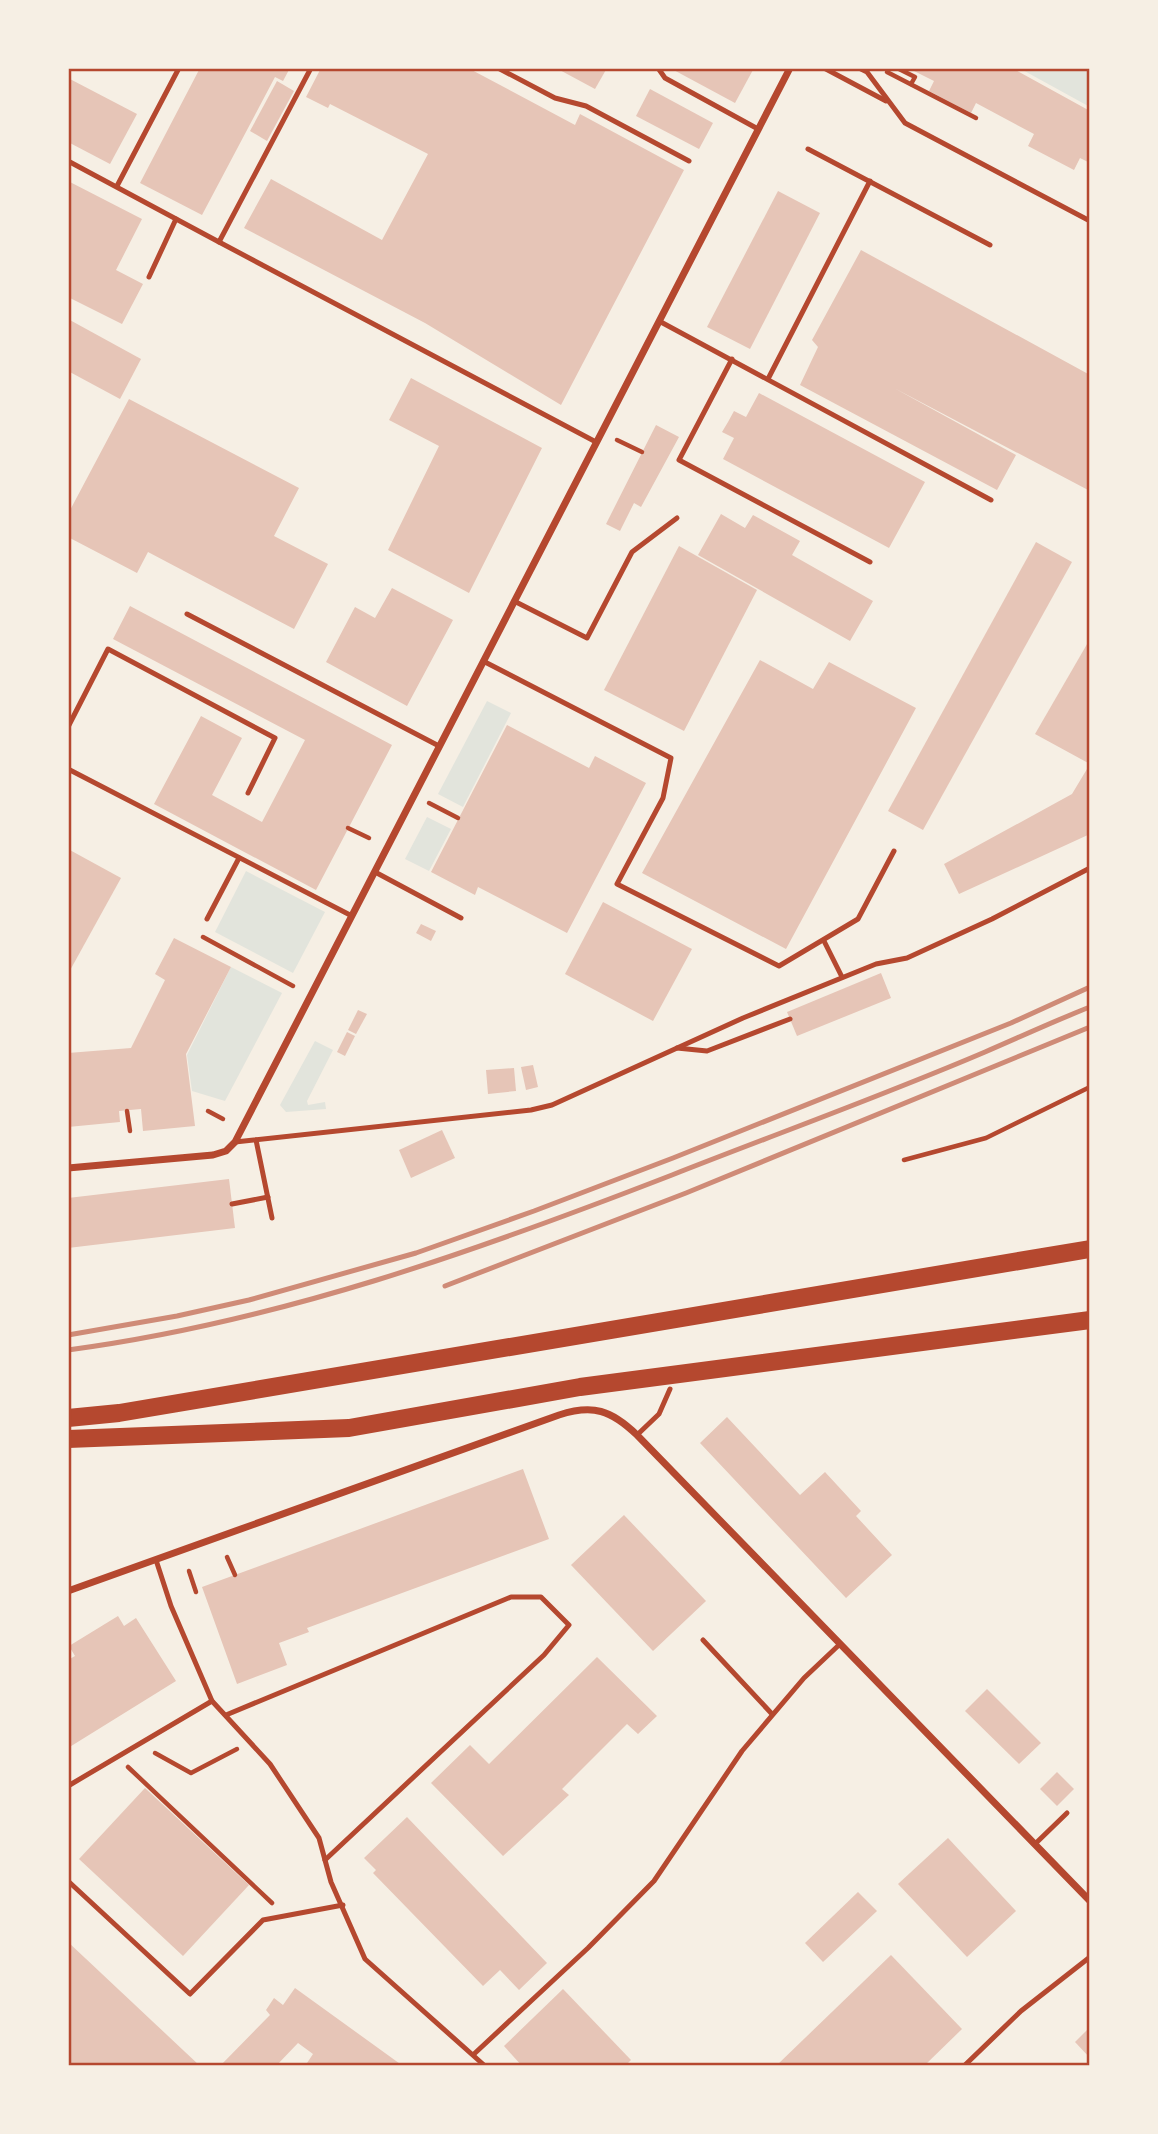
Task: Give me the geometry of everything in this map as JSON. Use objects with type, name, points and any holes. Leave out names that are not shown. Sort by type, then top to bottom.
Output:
[{"type":"main road","points":[[68,1418],[119,1413],[1090,1249]]},
{"type":"main road","points":[[68,1439],[349,1428],[580,1387],[1090,1320]]},
{"type":"street","points":[[68,1168],[213,1155],[226,1151],[235,1142],[790,68]]},
{"type":"street","points":[[68,1591],[559,1415],[589,1408],[610,1414],[638,1435],[1090,1901]]},
{"type":"lane","points":[[117,186],[179,68]]},
{"type":"lane","points":[[219,243],[311,68]]},
{"type":"lane","points":[[498,68],[555,98],[586,106],[689,161]]},
{"type":"lane","points":[[658,68],[665,78],[758,129]]},
{"type":"lane","points":[[824,68],[889,102]]},
{"type":"lane","points":[[859,68],[867,72],[905,123],[1090,221]]},
{"type":"lane","points":[[808,149],[990,245]]},
{"type":"lane","points":[[68,161],[596,442]]},
{"type":"lane","points":[[768,379],[870,181]]},
{"type":"lane","points":[[149,277],[176,219]]},
{"type":"lane","points":[[659,321],[991,500]]},
{"type":"lane","points":[[732,359],[679,460],[870,562]]},
{"type":"lane","points":[[514,601],[587,638],[632,552],[677,518]]},
{"type":"lane","points":[[187,614],[439,746]]},
{"type":"lane","points":[[68,727],[108,649],[275,738],[247,793]]},
{"type":"lane","points":[[483,661],[671,758],[663,797],[617,884],[779,966],[858,919],[894,851]]},
{"type":"lane","points":[[68,769],[352,916]]},
{"type":"lane","points":[[207,919],[239,858]]},
{"type":"lane","points":[[235,1142],[531,1110],[572,1096],[743,1017],[876,964],[907,958],[992,919],[1090,868]]},
{"type":"lane","points":[[375,873],[461,918]]},
{"type":"lane","points":[[824,941],[842,978]]},
{"type":"lane","points":[[677,1048],[707,1051],[790,1019]]},
{"type":"lane","points":[[256,1140],[272,1218]]},
{"type":"lane","points":[[232,1204],[268,1197]]},
{"type":"lane","points":[[638,1435],[659,1414],[670,1389]]},
{"type":"lane","points":[[156,1560],[171,1606],[212,1701],[270,1764],[319,1838],[331,1882],[365,1959],[485,2066]]},
{"type":"lane","points":[[226,1715],[511,1598],[541,1597],[569,1625],[544,1655],[325,1860]]},
{"type":"lane","points":[[704,1640],[772,1714]]},
{"type":"lane","points":[[474,2054],[588,1948],[654,1881],[742,1751],[772,1714],[840,1644]]},
{"type":"lane","points":[[68,1786],[212,1701]]},
{"type":"lane","points":[[1035,1844],[1067,1813]]},
{"type":"lane","points":[[68,1881],[190,1994],[264,1920],[343,1905]]},
{"type":"lane","points":[[964,2066],[1021,2011],[1090,1956]]},
{"type":"path","points":[[880,68],[976,118]]},
{"type":"path","points":[[897,68],[915,77],[911,84]]},
{"type":"path","points":[[617,440],[642,453]]},
{"type":"path","points":[[429,803],[458,818]]},
{"type":"path","points":[[348,828],[369,838]]},
{"type":"path","points":[[203,937],[293,986]]},
{"type":"path","points":[[904,1160],[986,1138],[1090,1087]]},
{"type":"path","points":[[127,1111],[130,1131]]},
{"type":"path","points":[[208,1111],[223,1119]]},
{"type":"path","points":[[227,1557],[235,1575]]},
{"type":"path","points":[[189,1571],[196,1592]]},
{"type":"path","points":[[139,1744],[191,1773],[250,1742]]},
{"type":"path","points":[[117,1757],[286,1916]]},
{"type":"shaded area","points":[[1019,68],[1090,68],[1090,107]]},
{"type":"shaded area","points":[[487,701],[511,713],[463,807],[438,794]]},
{"type":"shaded area","points":[[427,817],[451,829],[429,871],[405,859]]},
{"type":"shaded area","points":[[246,871],[325,912],[293,973],[215,932]]},
{"type":"shaded area","points":[[231,967],[282,993],[225,1101],[192,1091],[187,1055]]},
{"type":"shaded area","points":[[315,1041],[333,1050],[307,1101],[308,1105],[325,1102],[326,1109],[286,1112],[280,1105]]},
{"type":"building","points":[[200,68],[290,68],[283,81],[275,77],[202,215],[140,183]]},
{"type":"building","points":[[321,68],[468,68],[575,125],[580,114],[684,170],[561,405],[425,323],[244,228],[271,179],[382,240],[428,154],[330,104],[328,108],[306,97]]},
{"type":"building","points":[[556,68],[607,68],[595,89]]},
{"type":"building","points":[[670,68],[754,68],[735,103]]},
{"type":"building","points":[[908,68],[1012,68],[1090,111],[1090,163],[1080,158],[1074,170],[1028,146],[1034,134],[976,103],[971,113],[929,91],[934,81]]},
{"type":"building","points":[[68,78],[137,114],[110,164],[68,142]]},
{"type":"building","points":[[277,81],[294,91],[267,141],[250,131]]},
{"type":"building","points":[[650,89],[713,123],[699,149],[636,116]]},
{"type":"building","points":[[68,181],[142,219],[116,270],[143,284],[122,324],[68,297]]},
{"type":"building","points":[[778,191],[820,213],[750,349],[707,327]]},
{"type":"building","points":[[861,250],[1090,375],[1090,491],[894,388],[1016,455],[997,490],[800,385],[818,347],[812,340]]},
{"type":"building","points":[[68,319],[141,359],[120,399],[68,371]]},
{"type":"building","points":[[411,378],[542,448],[469,593],[388,550],[439,446],[389,420]]},
{"type":"building","points":[[759,393],[925,482],[889,548],[723,459],[734,438],[722,432],[734,411],[746,417]]},
{"type":"building","points":[[129,399],[299,488],[274,536],[328,564],[294,629],[148,552],[137,573],[68,537],[68,514]]},
{"type":"building","points":[[656,425],[679,437],[641,507],[634,503],[620,531],[606,524]]},
{"type":"building","points":[[721,514],[745,528],[753,515],[800,541],[792,555],[873,601],[850,641],[698,555]]},
{"type":"building","points":[[1036,542],[1072,562],[923,830],[888,811]]},
{"type":"building","points":[[679,546],[757,590],[684,731],[604,690]]},
{"type":"building","points":[[392,588],[453,620],[407,706],[326,662],[355,607],[375,618]]},
{"type":"building","points":[[130,606],[392,745],[316,890],[154,804],[201,716],[242,738],[212,795],[262,822],[305,740],[113,639]]},
{"type":"building","points":[[1090,639],[1090,764],[1035,734]]},
{"type":"building","points":[[760,660],[813,689],[829,662],[916,708],[786,949],[642,873]]},
{"type":"building","points":[[507,725],[589,768],[595,756],[646,783],[567,933],[478,887],[475,895],[431,872]]},
{"type":"building","points":[[1090,764],[1090,834],[959,894],[944,864],[1072,794]]},
{"type":"building","points":[[68,849],[121,878],[68,974]]},
{"type":"building","points":[[603,902],[692,949],[653,1021],[565,974]]},
{"type":"building","points":[[421,924],[436,931],[431,941],[416,933]]},
{"type":"building","points":[[174,938],[231,967],[186,1054],[195,1126],[143,1131],[141,1109],[119,1111],[120,1122],[68,1127],[68,1053],[131,1048],[165,980],[155,974]]},
{"type":"building","points":[[881,973],[891,998],[797,1036],[787,1012]]},
{"type":"building","points":[[358,1010],[367,1014],[356,1034],[348,1030]]},
{"type":"building","points":[[347,1032],[355,1036],[345,1056],[337,1052]]},
{"type":"building","points":[[533,1065],[538,1087],[526,1090],[521,1067]]},
{"type":"building","points":[[514,1068],[516,1091],[488,1094],[486,1070]]},
{"type":"building","points":[[442,1130],[455,1158],[411,1178],[399,1150]]},
{"type":"building","points":[[229,1179],[235,1228],[68,1248],[68,1198]]},
{"type":"building","points":[[727,1417],[800,1495],[825,1472],[861,1511],[856,1516],[892,1555],[846,1598],[700,1443]]},
{"type":"building","points":[[523,1469],[549,1539],[307,1628],[309,1632],[279,1643],[287,1665],[237,1684],[202,1587]]},
{"type":"building","points":[[624,1515],[706,1601],[653,1651],[571,1565]]},
{"type":"building","points":[[118,1616],[124,1626],[136,1618],[176,1681],[68,1748],[68,1660],[75,1656],[69,1646]]},
{"type":"building","points":[[597,1657],[657,1716],[638,1734],[627,1724],[562,1789],[569,1795],[503,1856],[431,1783],[470,1745],[489,1764]]},
{"type":"building","points":[[987,1689],[1041,1743],[1019,1764],[965,1711]]},
{"type":"building","points":[[1057,1772],[1074,1789],[1057,1806],[1040,1789]]},
{"type":"building","points":[[145,1788],[249,1885],[183,1956],[79,1859]]},
{"type":"building","points":[[407,1817],[547,1963],[519,1990],[500,1970],[483,1986],[373,1873],[376,1870],[364,1858]]},
{"type":"building","points":[[948,1838],[1016,1911],[967,1957],[898,1884]]},
{"type":"building","points":[[858,1892],[877,1911],[823,1962],[805,1943]]},
{"type":"building","points":[[68,1942],[200,2066],[68,2066]]},
{"type":"building","points":[[891,1955],[962,2029],[924,2066],[776,2066]]},
{"type":"building","points":[[295,1988],[403,2066],[305,2066],[313,2054],[298,2043],[276,2066],[220,2066],[270,2015],[266,2010],[274,1998],[283,2005]]},
{"type":"building","points":[[563,1989],[631,2060],[625,2066],[522,2066],[504,2046]]},
{"type":"building","points":[[1090,2027],[1090,2058],[1075,2042]]},
{"type":"railway","points":[[68,1335],[249,1300],[416,1253],[673,1158],[1011,1023],[1090,987]]},
{"type":"railway","points":[[68,1350],[223,1322],[300,1302],[450,1256],[598,1203],[868,1099],[1090,1007]]},
{"type":"railway","points":[[445,1286],[686,1193],[1090,1027]]}]
